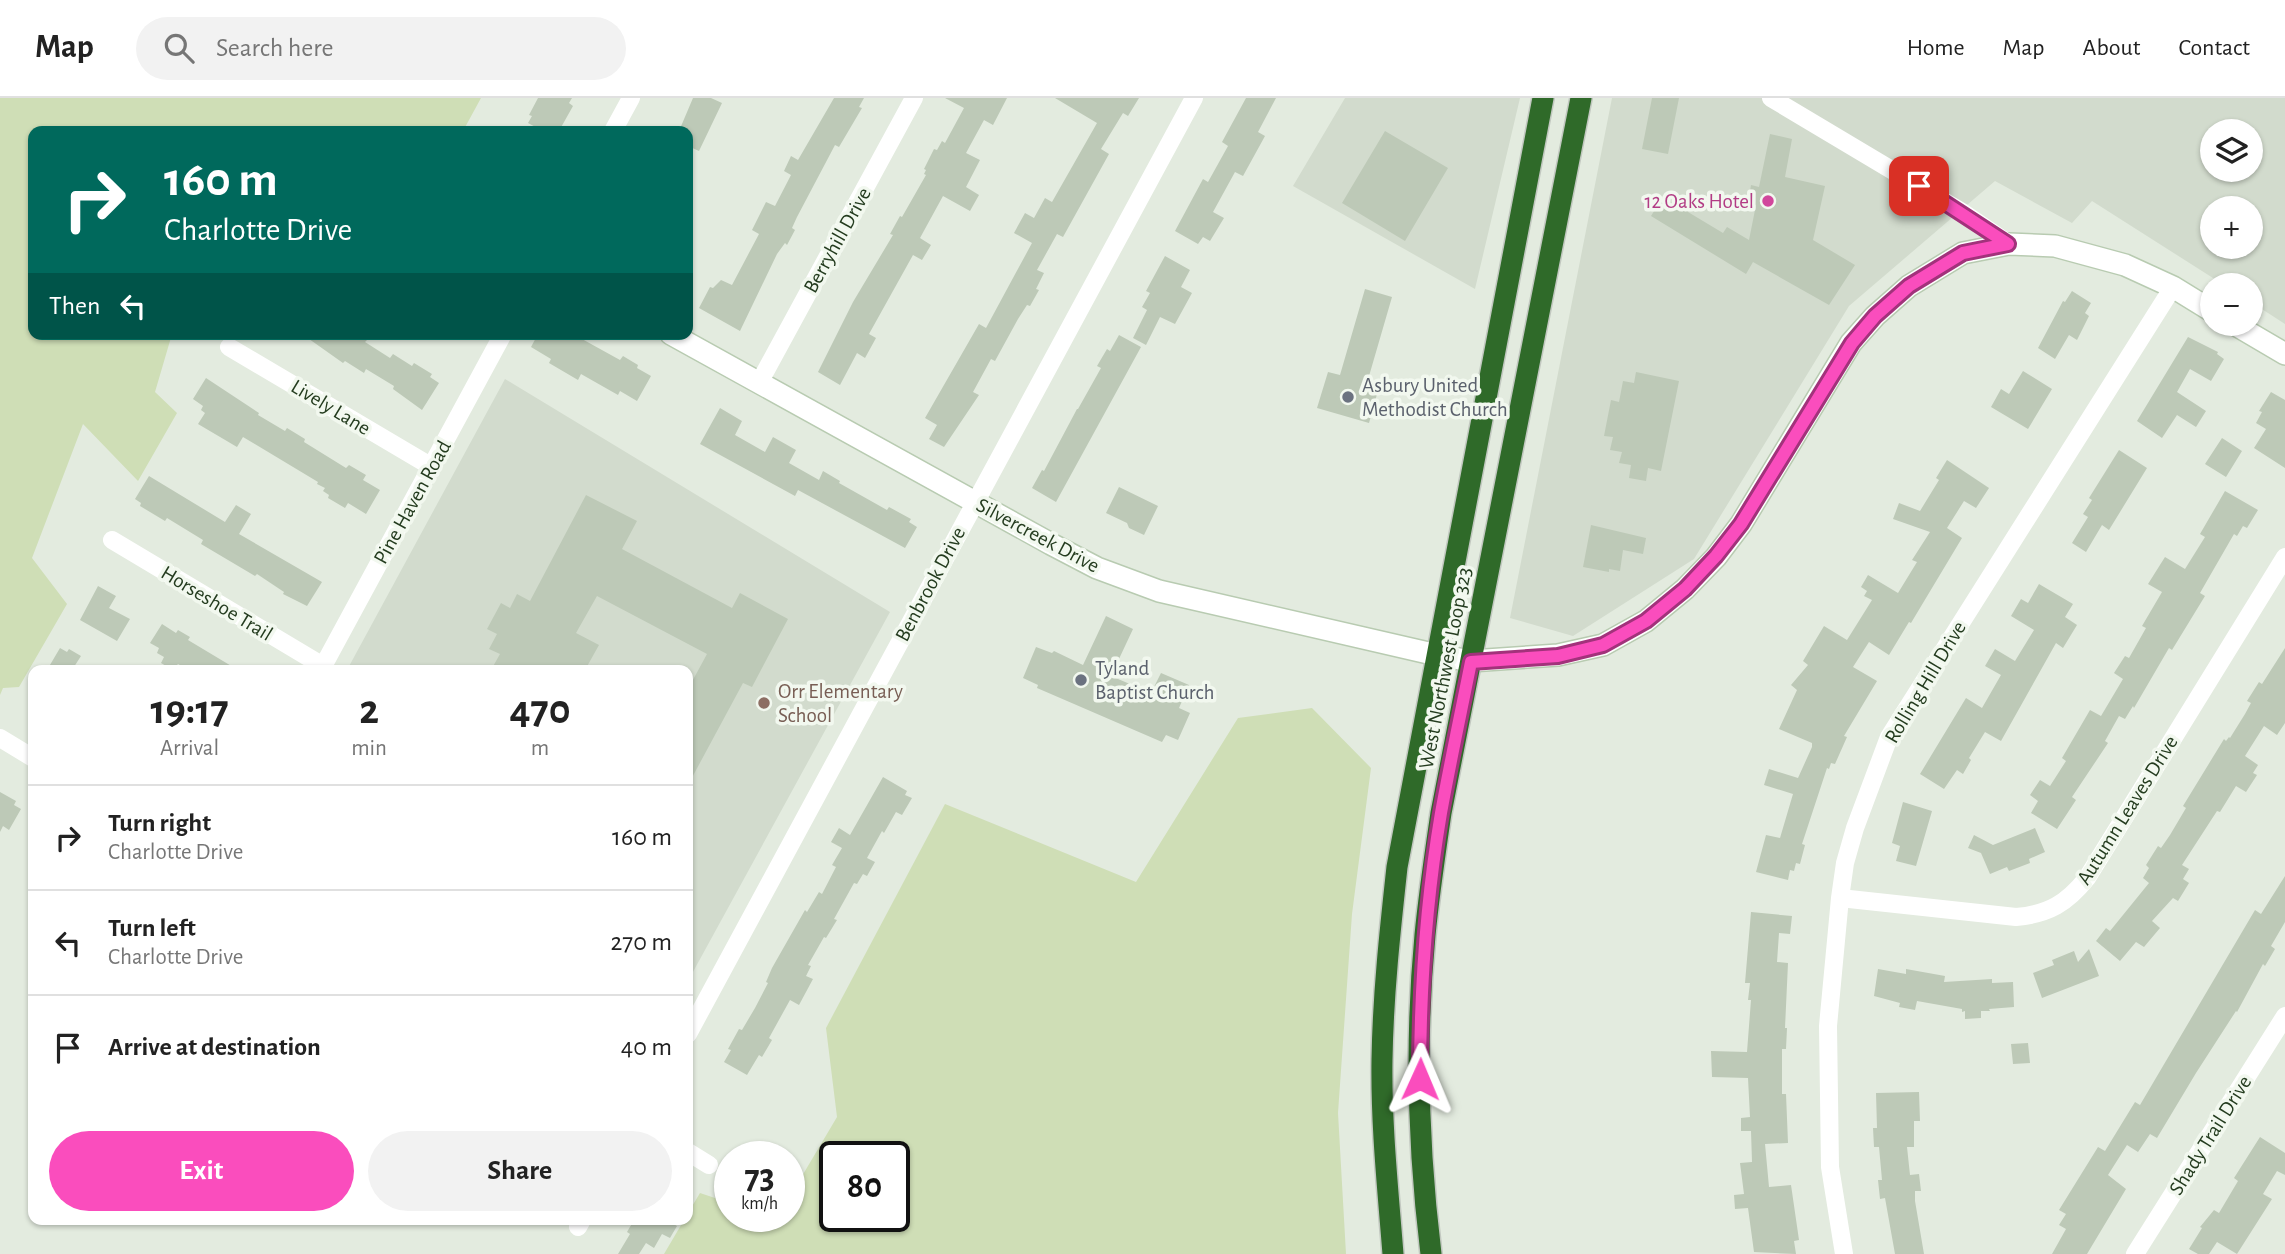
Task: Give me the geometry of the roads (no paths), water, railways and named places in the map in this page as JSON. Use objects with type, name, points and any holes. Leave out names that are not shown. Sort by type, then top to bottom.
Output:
[{"type":"highway","name":"West Northwest Loop 323","points":[[1393,1254],[1383,1098],[1386,964],[1397,867],[1543,98]]},
{"type":"highway","name":"West Northwest Loop 323","points":[[1431,1254],[1420,1100],[1425,937],[1441,813],[1581,98]]},
{"type":"street","points":[[615,126],[631,98]]},
{"type":"street","name":"Berryhill Drive","points":[[759,383],[914,98]]},
{"type":"street","name":"Benbrook Drive","points":[[693,1025],[1194,98]]},
{"type":"street","points":[[1771,98],[1962,212],[2008,244]]},
{"type":"street","name":"Silvercreek Drive","points":[[682,340],[1092,566],[1136,583],[1202,602],[1471,662],[1558,656],[1603,645],[1646,621],[1685,589],[1741,524],[1852,343],[1875,316],[1909,286],[1963,253],[2008,244],[2054,246],[2125,265],[2173,287],[2200,304]]},
{"type":"street","name":"Rolling Hill Drive","points":[[1844,1254],[1830,1167],[1828,1026],[1840,898],[1845,863],[1855,828],[1889,737],[2173,287]]},
{"type":"street","points":[[2254,336],[2285,354]]},
{"type":"street","name":"Pine Haven Road","points":[[324,665],[500,340]]},
{"type":"street","name":"Lively Lane","points":[[229,347],[432,467]]},
{"type":"street","name":"Horseshoe Trail","points":[[111,540],[317,665]]},
{"type":"street","name":"Autumn Leaves Drive","points":[[1840,898],[2016,917],[2032,916],[2054,908],[2073,895],[2087,877],[2285,557]]},
{"type":"street","points":[[0,738],[28,755]]},
{"type":"street","name":"Shady Trail Drive","points":[[2135,1254],[2285,1016]]},
{"type":"street","points":[[693,1155],[709,1165]]},
{"type":"place","name":"12 Oaks Hotel","points":[[1768,201]]},
{"type":"place","name":"Asbury United Methodist Church","points":[[1348,397]]},
{"type":"place","name":"Tyland Baptist Church","points":[[1081,680]]},
{"type":"place","name":"Orr Elementary School","points":[[764,703]]}]
